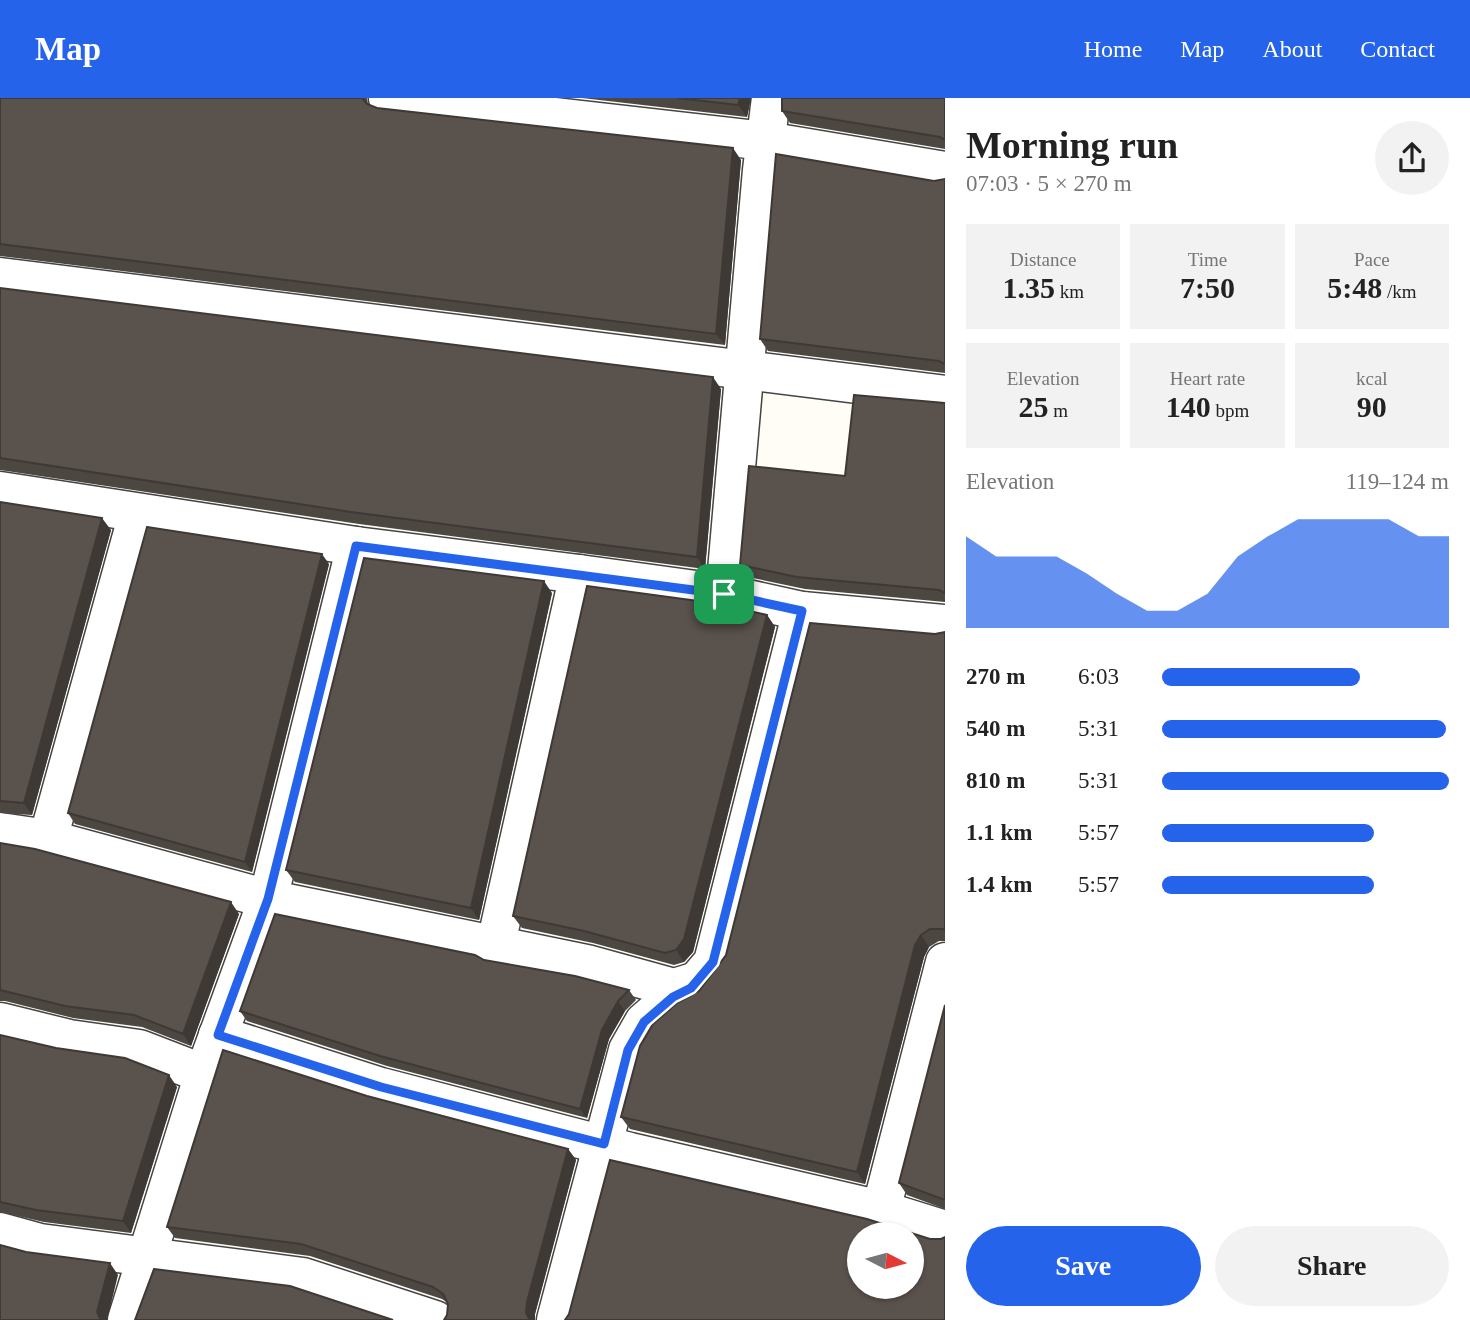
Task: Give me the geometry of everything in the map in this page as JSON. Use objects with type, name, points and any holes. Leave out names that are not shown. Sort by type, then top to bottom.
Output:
[{"type":"street","points":[[388,98],[766,141],[945,171]]},
{"type":"street","points":[[724,594],[771,98]]},
{"type":"street","points":[[0,277],[945,395]]},
{"type":"street","points":[[0,491],[356,546],[724,594],[802,611],[945,624]]},
{"type":"street","points":[[48,839],[138,514]]},
{"type":"street","points":[[127,1320],[204,1074],[268,899],[356,546]]},
{"type":"street","points":[[495,948],[579,574]]},
{"type":"street","points":[[556,1320],[628,1050],[644,1022],[697,981],[713,962],[802,611]]},
{"type":"street","points":[[0,832],[48,839],[268,899],[495,948],[587,964],[674,988],[697,981]]},
{"type":"street","points":[[881,1210],[945,962]]},
{"type":"street","points":[[0,1022],[69,1039],[139,1049],[204,1074]]},
{"type":"street","points":[[218,1035],[381,1087],[629,1152],[881,1210],[945,1230]]},
{"type":"street","points":[[0,1231],[40,1243],[145,1259],[214,1263],[303,1277],[435,1320]]},
{"type":"building","points":[[0,98],[362,98],[367,104],[377,108],[733,148],[716,334],[0,244]]},
{"type":"building","points":[[678,98],[740,98],[738,105]]},
{"type":"building","points":[[782,98],[945,98],[945,140],[782,111]]},
{"type":"building","points":[[776,154],[934,181],[945,179],[945,364],[939,361],[760,339]]},
{"type":"building","points":[[0,288],[713,377],[697,557],[351,512],[0,458]]},
{"type":"building","points":[[854,395],[945,403],[945,593],[939,590],[797,577],[740,565],[749,466],[845,476]]},
{"type":"building","points":[[0,502],[102,518],[24,803],[0,801]]},
{"type":"building","points":[[147,527],[322,554],[245,862],[68,813]]},
{"type":"building","points":[[364,558],[544,581],[471,908],[286,870]]},
{"type":"building","points":[[587,586],[713,603],[767,615],[684,939],[676,950],[665,953],[584,931],[513,916]]},
{"type":"building","points":[[810,623],[935,634],[945,632],[945,931],[930,929],[921,935],[915,945],[857,1172],[621,1117],[640,1046],[653,1024],[677,1003],[699,991],[726,955]]},
{"type":"building","points":[[0,843],[35,849],[231,902],[183,1034],[134,1015],[65,1006],[0,990]]},
{"type":"building","points":[[275,914],[475,955],[484,960],[575,976],[629,990],[618,1001],[602,1030],[580,1109],[380,1056],[240,1011]]},
{"type":"building","points":[[945,1005],[945,1200],[899,1183]]},
{"type":"building","points":[[0,1035],[56,1048],[125,1058],[169,1075],[123,1221],[36,1210],[0,1202]]},
{"type":"building","points":[[223,1050],[367,1096],[568,1149],[527,1302],[526,1313],[530,1320],[444,1320],[448,1304],[443,1294],[433,1287],[301,1244],[167,1227]]},
{"type":"building","points":[[610,1160],[876,1222],[847,1222],[847,1299],[924,1299],[924,1237],[945,1237],[945,1320],[565,1320],[569,1314]]},
{"type":"building","points":[[0,1245],[26,1252],[110,1263],[97,1312],[101,1320],[0,1320]]},
{"type":"building","points":[[154,1269],[290,1286],[393,1320],[135,1320]]},
{"type":"route","points":[[356,546],[724,594],[802,611],[713,962],[691,988],[673,997],[644,1022],[628,1050],[604,1144],[381,1087],[218,1035],[268,899],[356,546]]}]
